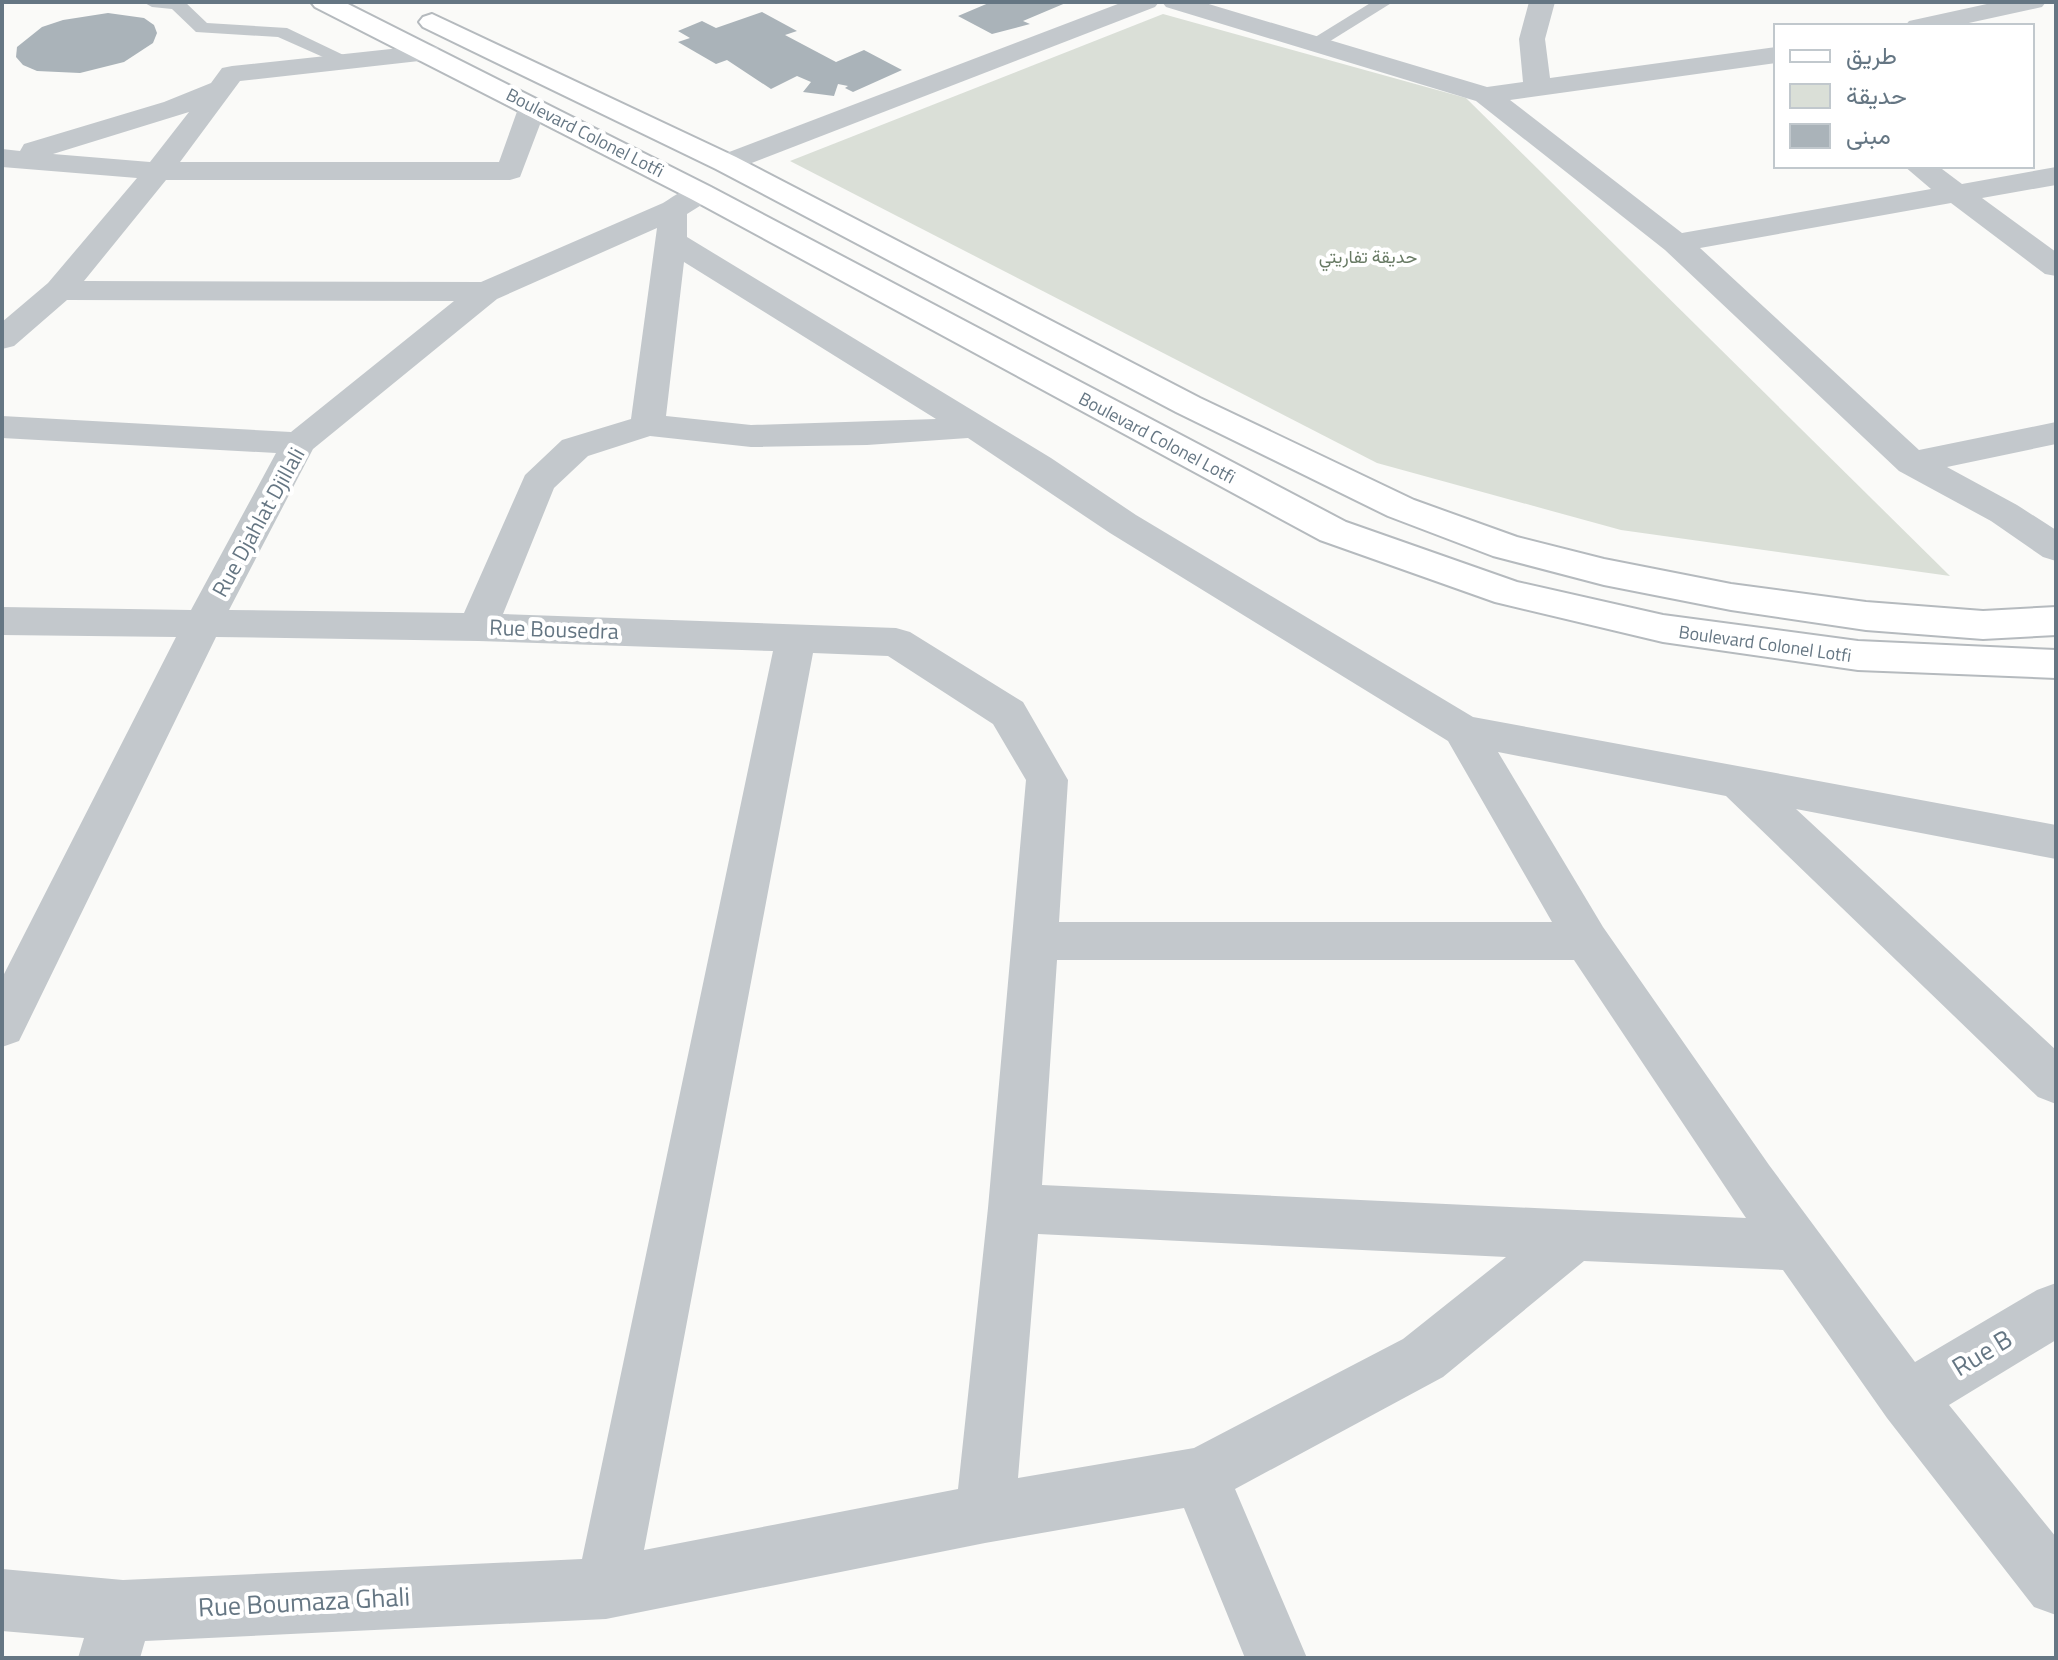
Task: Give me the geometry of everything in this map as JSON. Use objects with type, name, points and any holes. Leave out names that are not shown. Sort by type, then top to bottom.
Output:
[{"type":"main road","name":"Boulevard Colonel Lotfi","points":[[324,2],[533,106],[682,214],[1333,531],[1441,572],[1532,600],[1682,634],[1818,654],[1966,664],[2056,664]]},
{"type":"main road","name":"Boulevard Colonel Lotfi","points":[[391,2],[726,163],[1188,405],[1401,508],[1506,547],[1604,572],[1731,597],[1851,614],[1983,625],[2056,621]]},
{"type":"street","points":[[726,163],[1146,2]]},
{"type":"street","points":[[1175,2],[1486,95],[1676,243],[1912,463],[2004,513],[2056,548]]},
{"type":"street","points":[[1537,88],[1532,39],[1542,2]]},
{"type":"street","points":[[1928,24],[2033,2],[2056,16]]},
{"type":"street","points":[[2,339],[59,290],[158,171],[232,74],[428,53]]},
{"type":"street","points":[[1486,95],[1773,59]]},
{"type":"street","points":[[3,158],[129,125],[173,110],[221,88]]},
{"type":"street","points":[[3,158],[158,171],[510,171],[533,106]]},
{"type":"street","points":[[1922,168],[2056,267]]},
{"type":"street","points":[[2,187],[158,171]]},
{"type":"street","points":[[1676,243],[2056,176]]},
{"type":"street","points":[[648,425],[682,214],[975,427],[1123,524],[1463,730],[2056,842]]},
{"type":"street","name":"Rue Djahlat Djillali","points":[[7,1005],[299,443],[486,292],[682,214]]},
{"type":"street","points":[[59,290],[486,292]]},
{"type":"street","points":[[478,627],[538,483],[575,448],[648,425],[751,436],[867,434],[975,427]]},
{"type":"street","points":[[2,427],[299,443]]},
{"type":"street","points":[[1912,463],[2056,433]]},
{"type":"street","points":[[2004,513],[2056,527]]},
{"type":"street","name":"Rue Bousedra","points":[[2,621],[478,627],[896,642],[1008,713],[1047,780],[1034,941]]},
{"type":"street","points":[[606,1588],[796,637]]},
{"type":"street","points":[[1463,730],[1587,941],[1797,1246],[1907,1398],[2056,1585]]},
{"type":"street","points":[[1741,784],[2056,1082]]},
{"type":"street","points":[[985,1513],[1014,1208],[1034,941],[1587,941]]},
{"type":"street","points":[[1014,1208],[1797,1246]]},
{"type":"street","name":"Rue Boumaza Ghali","points":[[2,1600],[116,1634],[606,1588],[985,1513],[1200,1476],[1423,1358],[1576,1234]]},
{"type":"street","name":"Rue B","points":[[1907,1398],[2056,1309]]},
{"type":"street","points":[[1200,1476],[1276,1658]]},
{"type":"lane","points":[[152,2],[177,4],[202,28],[281,32],[347,61]]},
{"type":"lane","points":[[1313,44],[1384,2]]},
{"type":"green space","name":"حديقة تفاريتي","points":[[1163,14],[1466,98],[1950,576],[1621,530],[1377,463],[790,161]]},
{"type":"building","points":[[991,2],[1068,2],[1023,21],[1030,24],[992,34],[958,16]]},
{"type":"building","points":[[762,12],[797,31],[785,35],[836,62],[864,50],[902,70],[853,92],[845,88],[848,86],[838,84],[834,96],[803,92],[811,82],[797,76],[771,89],[727,60],[716,64],[678,42],[690,38],[678,31],[702,21],[716,28]]},
{"type":"building","points":[[108,13],[144,18],[154,25],[157,33],[153,43],[124,62],[80,73],[37,71],[23,65],[16,57],[17,47],[42,27],[63,20]]}]
